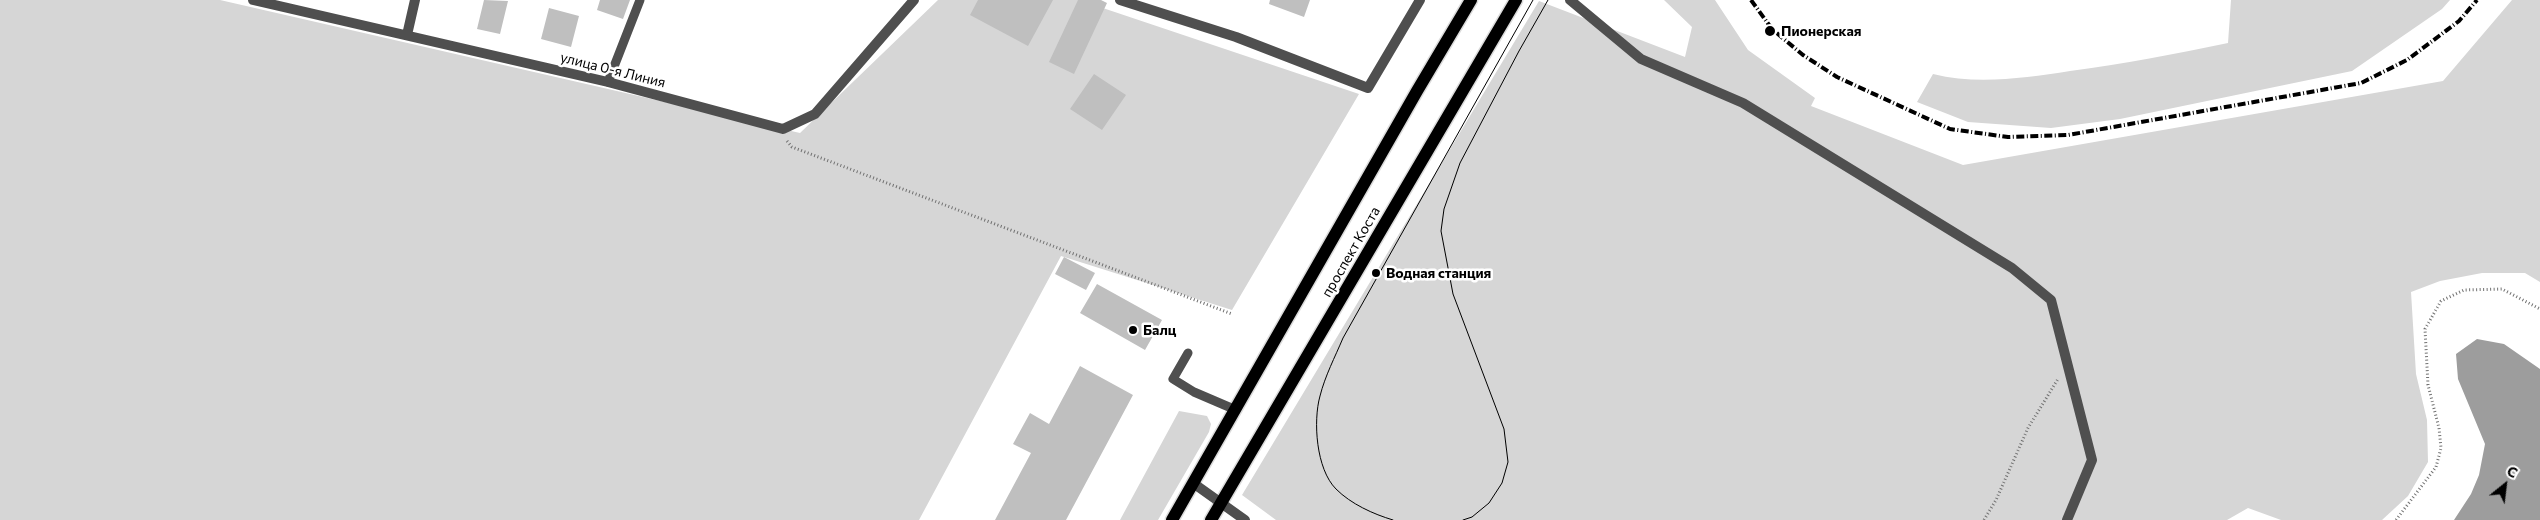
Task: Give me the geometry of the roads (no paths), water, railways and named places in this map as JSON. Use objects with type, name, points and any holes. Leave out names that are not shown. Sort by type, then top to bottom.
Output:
[{"type":"main road","name":"проспект Коста","points":[[1172,520],[1416,91],[1471,0]]},
{"type":"main road","name":"проспект Коста","points":[[1211,520],[1516,0]]},
{"type":"street","name":"улица 0-я Линия","points":[[253,0],[608,82],[783,129],[815,114],[914,0]]},
{"type":"street","points":[[407,36],[415,0]]},
{"type":"street","points":[[1120,0],[1236,37],[1368,88],[1420,0]]},
{"type":"street","points":[[1570,0],[1641,59],[1743,104],[2012,268],[2051,300],[2092,460],[2067,520]]},
{"type":"street","points":[[1193,483],[1245,520]]},
{"type":"lane","points":[[608,82],[640,0]]},
{"type":"lane","points":[[1188,353],[1173,379],[1194,392],[1236,410]]},
{"type":"tram line","points":[[1393,520],[1370,512],[1355,504],[1336,489],[1329,480],[1320,457],[1318,444],[1317,418],[1320,396],[1327,374],[1343,338],[1533,0]]},
{"type":"tram line","points":[[1463,520],[1472,517],[1489,503],[1502,483],[1508,462],[1504,429],[1453,294],[1441,231],[1444,209],[1460,163],[1548,0]]},
{"type":"railway","points":[[1751,0],[1772,29],[1803,55],[1837,77],[1950,129],[2008,137],[2068,135],[2361,83],[2407,60],[2459,21],[2477,0]]},
{"type":"place","name":"Пионерская","points":[[1770,31]]},
{"type":"place","name":"Водная станция","points":[[1376,273]]},
{"type":"place","name":"Балц","points":[[1133,330]]}]
